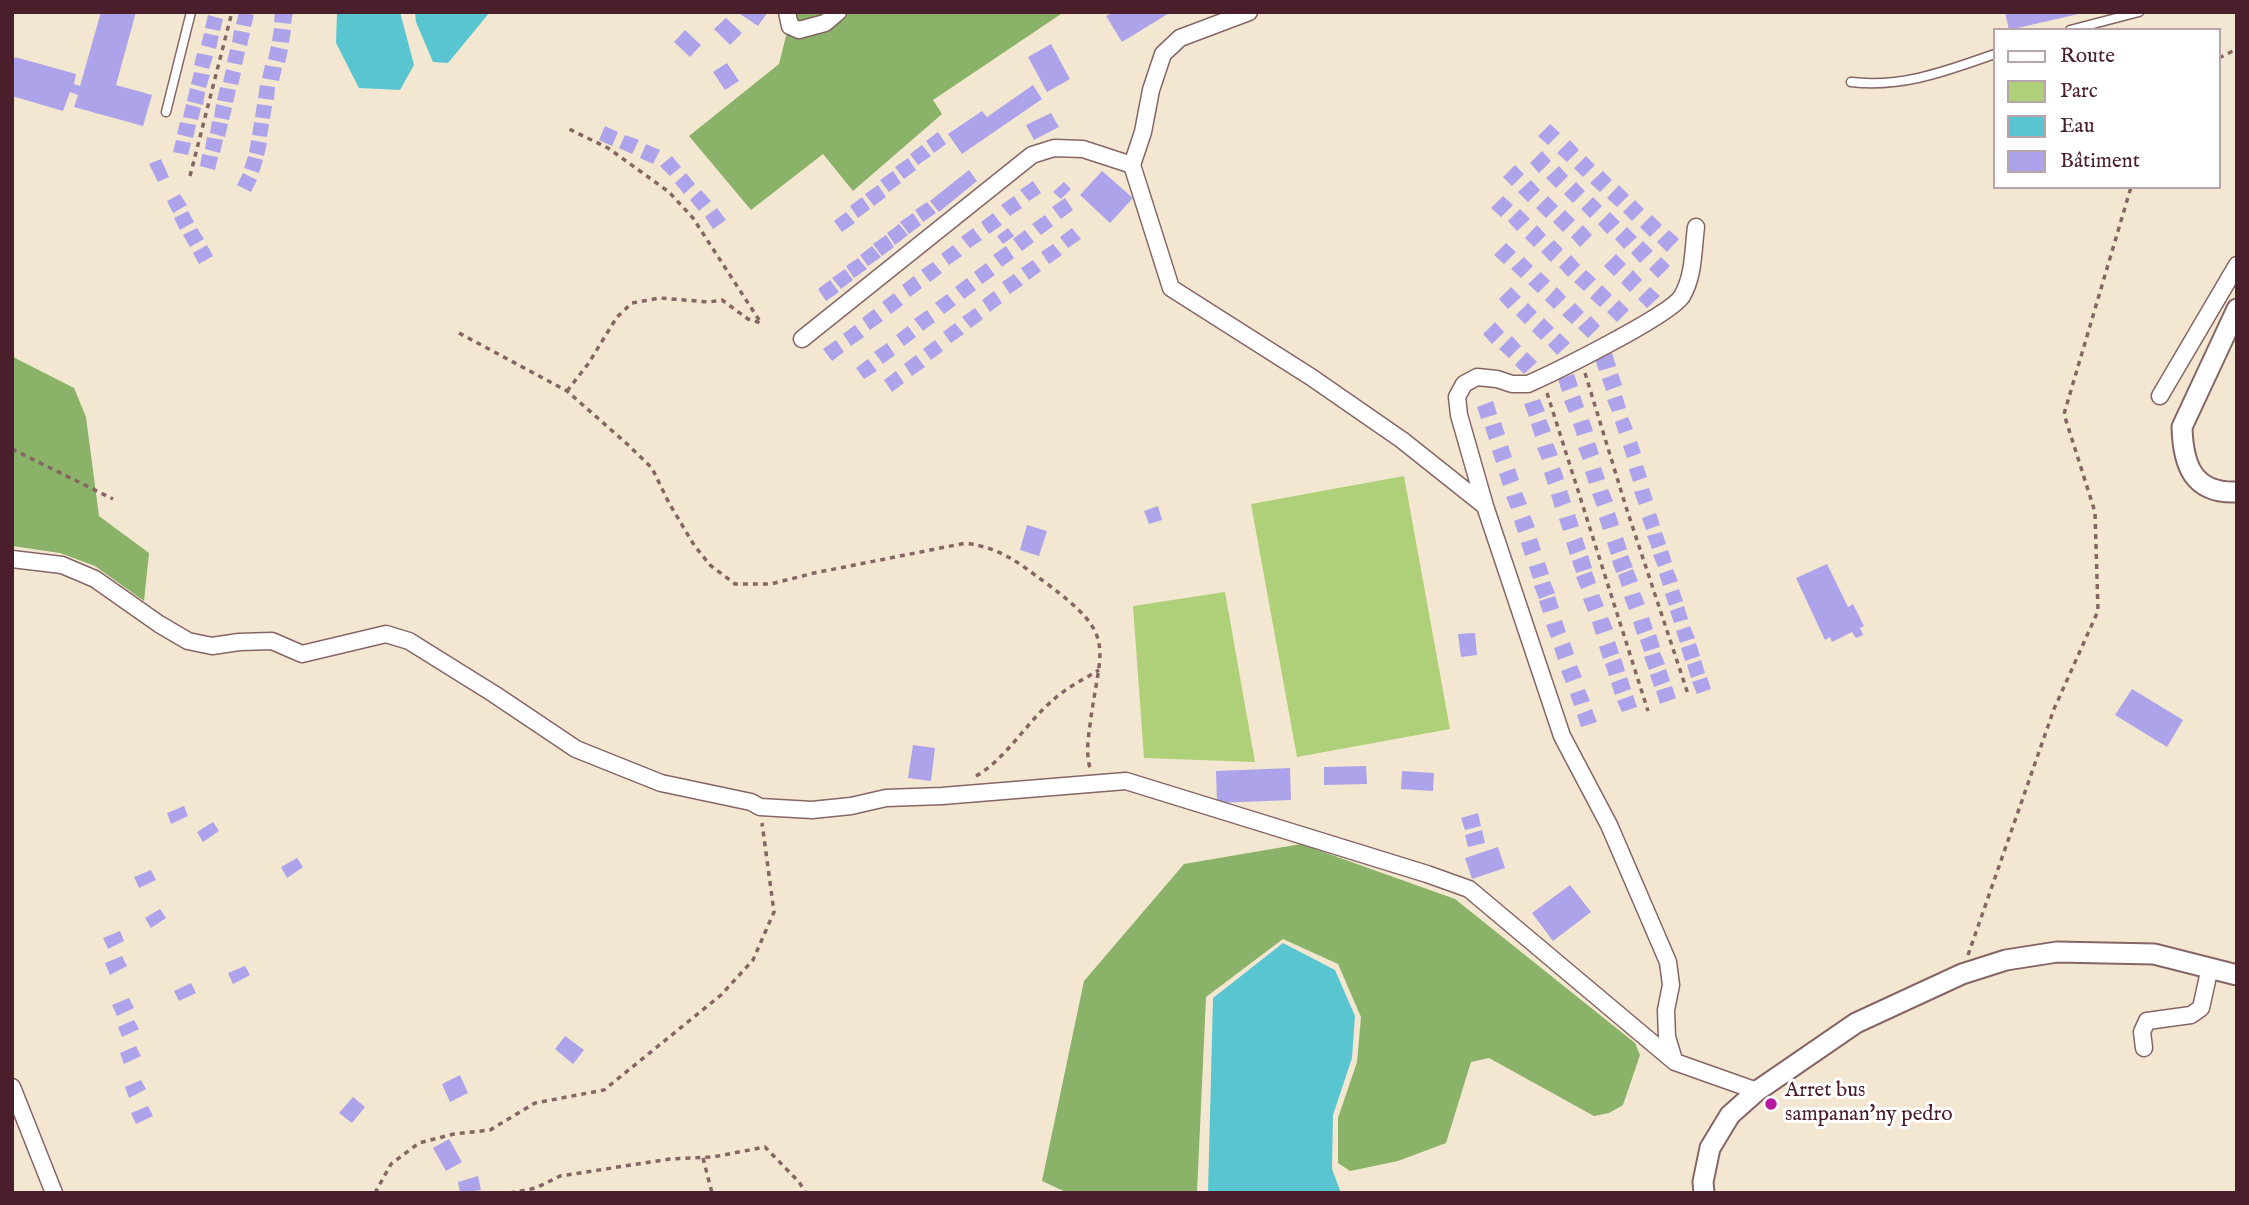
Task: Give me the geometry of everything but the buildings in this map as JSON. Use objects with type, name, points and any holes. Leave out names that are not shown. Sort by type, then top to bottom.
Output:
[{"type":"street","points":[[787,12],[790,26],[799,30],[825,23],[838,12]]},
{"type":"street","points":[[1250,12],[1180,38],[1163,54],[1151,90],[1143,132],[1132,164],[1171,288],[1311,377],[1379,424],[1485,506]]},
{"type":"street","points":[[802,339],[1032,155],[1055,148],[1083,149],[1132,164]]},
{"type":"street","points":[[1675,1062],[1667,1037],[1666,1010],[1671,985],[1668,962],[1609,825],[1562,736],[1485,506],[1459,415],[1457,397],[1464,384],[1476,377],[1512,384],[1528,384],[1543,378],[1660,315],[1681,298],[1691,274],[1696,227]]},
{"type":"street","points":[[2160,396],[2237,265]]},
{"type":"street","points":[[2237,309],[2182,427],[2182,445],[2194,478],[2219,491],[2237,492]]},
{"type":"street","points":[[12,559],[62,565],[95,579],[188,641],[212,646],[272,641],[302,654],[386,634],[409,641],[576,749],[661,783],[751,802],[760,807],[812,810],[850,806],[886,798],[942,796],[1126,780],[1469,889],[1675,1062],[1757,1091]]},
{"type":"street","points":[[1704,1193],[1703,1182],[1710,1147],[1730,1115],[1757,1091],[1856,1023],[1962,974],[2006,960],[2057,952],[2154,954],[2237,975]]},
{"type":"street","points":[[2144,1048],[2142,1032],[2147,1021],[2191,1016],[2201,1008],[2210,967]]},
{"type":"street","points":[[12,1087],[54,1193]]},
{"type":"lane","points":[[166,112],[191,12]]},
{"type":"lane","points":[[2078,28],[2138,12]]},
{"type":"lane","points":[[1851,82],[1874,85],[1898,83],[1947,71],[1994,54]]},
{"type":"path","points":[[190,176],[232,12]]},
{"type":"path","points":[[2221,57],[2237,49]]},
{"type":"path","points":[[567,391],[588,364],[617,317],[632,303],[660,298],[709,302],[722,300],[748,319],[761,323],[693,218],[668,192],[608,148],[569,129]]},
{"type":"path","points":[[1962,974],[2054,709],[2098,611],[2095,512],[2064,414],[2130,189]]},
{"type":"path","points":[[459,333],[567,391],[652,468],[694,545],[710,565],[735,584],[771,584],[814,573],[966,544],[984,546],[1008,555],[1068,599],[1090,620],[1101,643],[1101,669],[1088,737],[1088,760],[1094,783]]},
{"type":"path","points":[[1580,358],[1688,694]]},
{"type":"path","points":[[1543,378],[1648,711]]},
{"type":"path","points":[[12,449],[113,499]]},
{"type":"path","points":[[971,779],[991,768],[1055,698],[1101,669]]},
{"type":"path","points":[[374,1193],[391,1164],[419,1143],[454,1134],[490,1130],[535,1103],[604,1090],[721,995],[753,960],[774,912],[760,807]]},
{"type":"path","points":[[510,1193],[536,1188],[560,1176],[670,1159],[703,1158],[765,1147],[806,1193]]},
{"type":"path","points":[[703,1158],[712,1193]]},
{"type":"green space","points":[[792,12],[1064,12],[933,100],[942,114],[853,191],[823,154],[751,210],[689,136],[779,64]]},
{"type":"green space","points":[[12,352],[15,358],[74,388],[86,417],[99,516],[149,553],[144,601],[95,566],[60,553],[12,546]]},
{"type":"green space","points":[[1404,476],[1450,729],[1297,757],[1251,504]]},
{"type":"green space","points":[[1225,592],[1255,762],[1144,758],[1133,606]]},
{"type":"green space","points":[[1301,844],[1455,899],[1635,1043],[1640,1055],[1623,1105],[1609,1113],[1594,1116],[1489,1058],[1471,1062],[1446,1143],[1398,1161],[1350,1171],[1338,1163],[1338,1118],[1357,1062],[1361,1017],[1338,964],[1283,939],[1206,997],[1197,1193],[1068,1193],[1042,1181],[1084,981],[1184,864]]},
{"type":"water","points":[[337,12],[400,12],[414,65],[400,90],[359,88],[336,43]]},
{"type":"water","points":[[415,12],[490,12],[448,63],[433,62],[416,22]]},
{"type":"water","points":[[1283,943],[1335,970],[1355,1016],[1352,1058],[1333,1115],[1332,1169],[1341,1193],[1208,1193],[1213,998]]},
{"type":"place","name":"Arret bus sampanan'ny pedro","points":[[1771,1104]]}]
